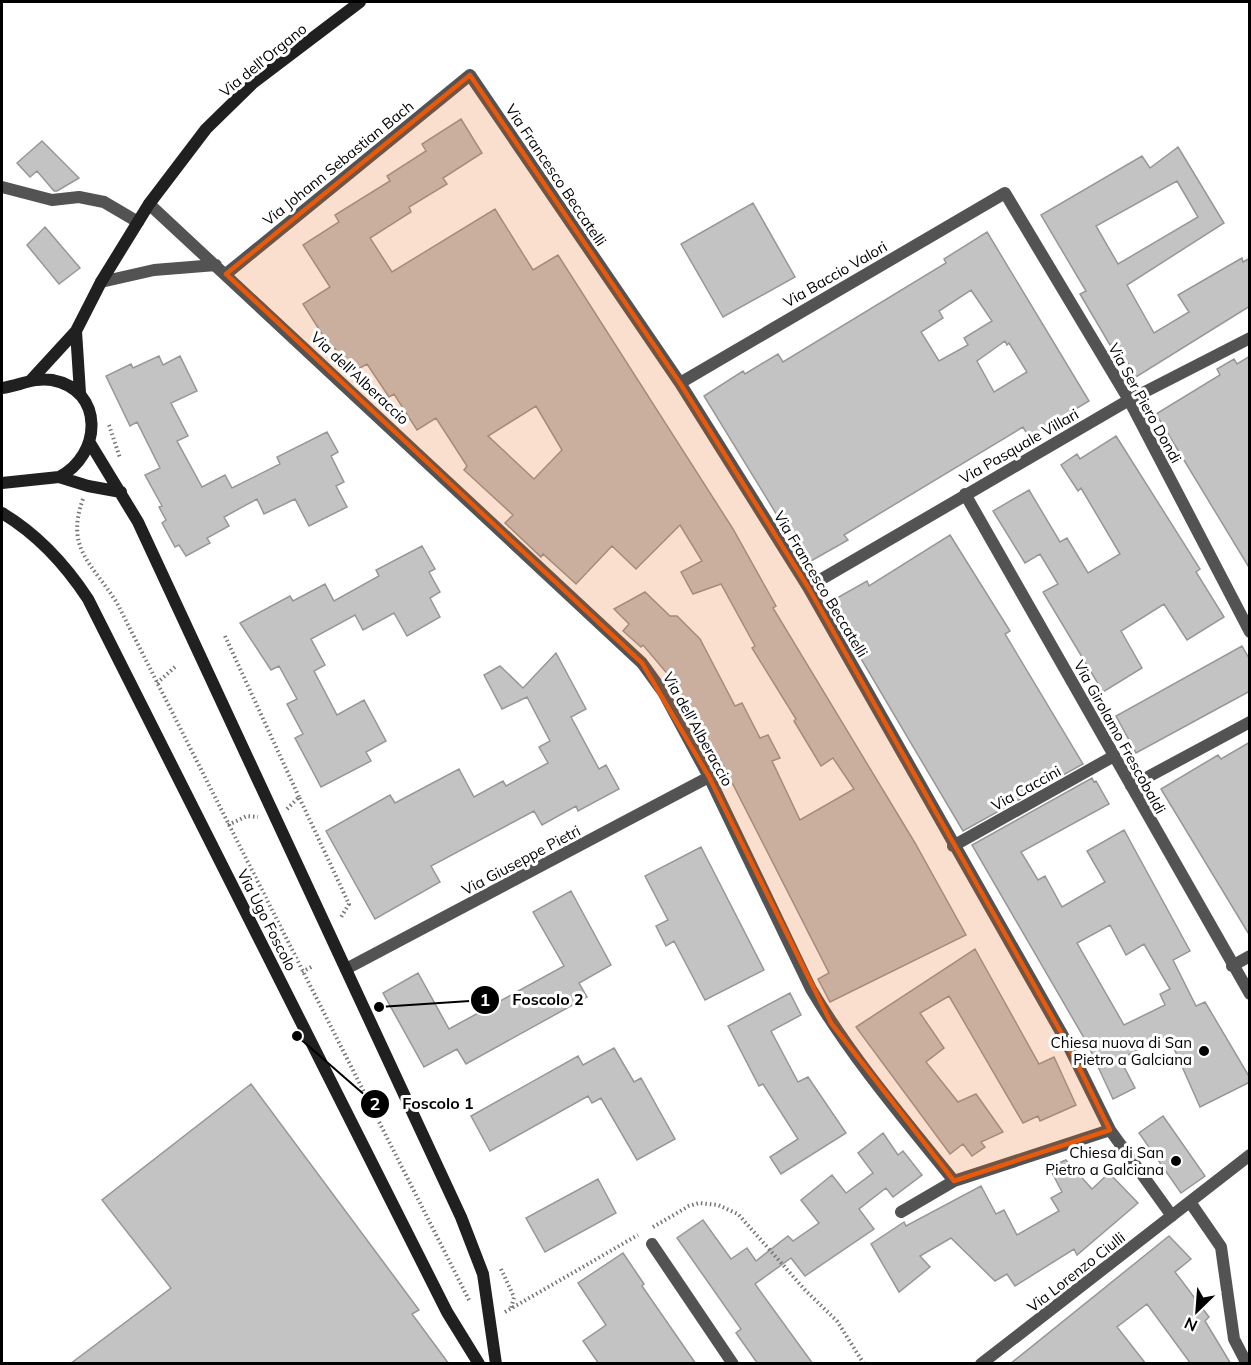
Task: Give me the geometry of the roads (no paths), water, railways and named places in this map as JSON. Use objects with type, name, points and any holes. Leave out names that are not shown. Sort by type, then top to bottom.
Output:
[{"type":"street","name":"Via dell'Organo","points":[[149,204],[206,129],[253,83],[360,2]]},
{"type":"street","name":"Via Johann Sebastian Bach","points":[[226,274],[470,75]]},
{"type":"street","name":"Via Francesco Beccatelli","points":[[470,75],[680,382],[808,587],[953,846],[1066,1041],[1110,1130],[1172,1216]]},
{"type":"street","points":[[2,187],[52,200],[79,197],[104,202],[138,222]]},
{"type":"street","name":"Via Baccio Valori","points":[[680,382],[1005,193]]},
{"type":"street","name":"Via Ser Piero Dondi","points":[[1005,193],[1129,400],[1250,632]]},
{"type":"street","points":[[31,380],[76,331],[102,282],[149,204]]},
{"type":"street","name":"Via dell'Alberaccio","points":[[149,204],[629,648],[658,684],[709,777],[811,989],[831,1023],[954,1181]]},
{"type":"street","points":[[102,282],[154,270],[216,265]]},
{"type":"street","points":[[76,331],[80,393],[89,412],[90,443],[138,522],[346,969],[477,1258],[483,1274],[496,1364]]},
{"type":"street","name":"Via Pasquale Villari","points":[[808,587],[1129,400],[1250,338]]},
{"type":"street","points":[[2,388],[31,380],[53,380],[80,393]]},
{"type":"street","points":[[59,477],[73,468],[90,443]]},
{"type":"street","points":[[2,483],[59,477],[88,486],[121,492]]},
{"type":"street","name":"Via Girolamo Frescobaldi","points":[[965,494],[1250,994]]},
{"type":"street","name":"Via Ugo Foscolo","points":[[2,513],[31,534],[60,560],[88,599],[447,1312],[479,1364]]},
{"type":"street","points":[[1131,786],[1250,722]]},
{"type":"street","name":"Via Caccini","points":[[953,846],[1114,756]]},
{"type":"street","name":"Via Giuseppe Pietri","points":[[346,969],[709,777]]},
{"type":"street","points":[[1232,966],[1250,956]]},
{"type":"street","points":[[901,1212],[954,1181],[1110,1130]]},
{"type":"street","name":"Via Lorenzo Ciulli","points":[[981,1364],[1250,1155]]},
{"type":"street","points":[[1190,1202],[1221,1247],[1234,1339],[1247,1364]]},
{"type":"street","points":[[652,1244],[733,1364]]},
{"type":"place","name":"Foscolo 2","points":[[379,1007]]},
{"type":"place","name":"Foscolo 1","points":[[297,1036]]},
{"type":"place","name":"Chiesa nuova di San Pietro a Galciana","points":[[1204,1051]]},
{"type":"place","name":"Chiesa di San Pietro a Galciana","points":[[1176,1161]]}]
